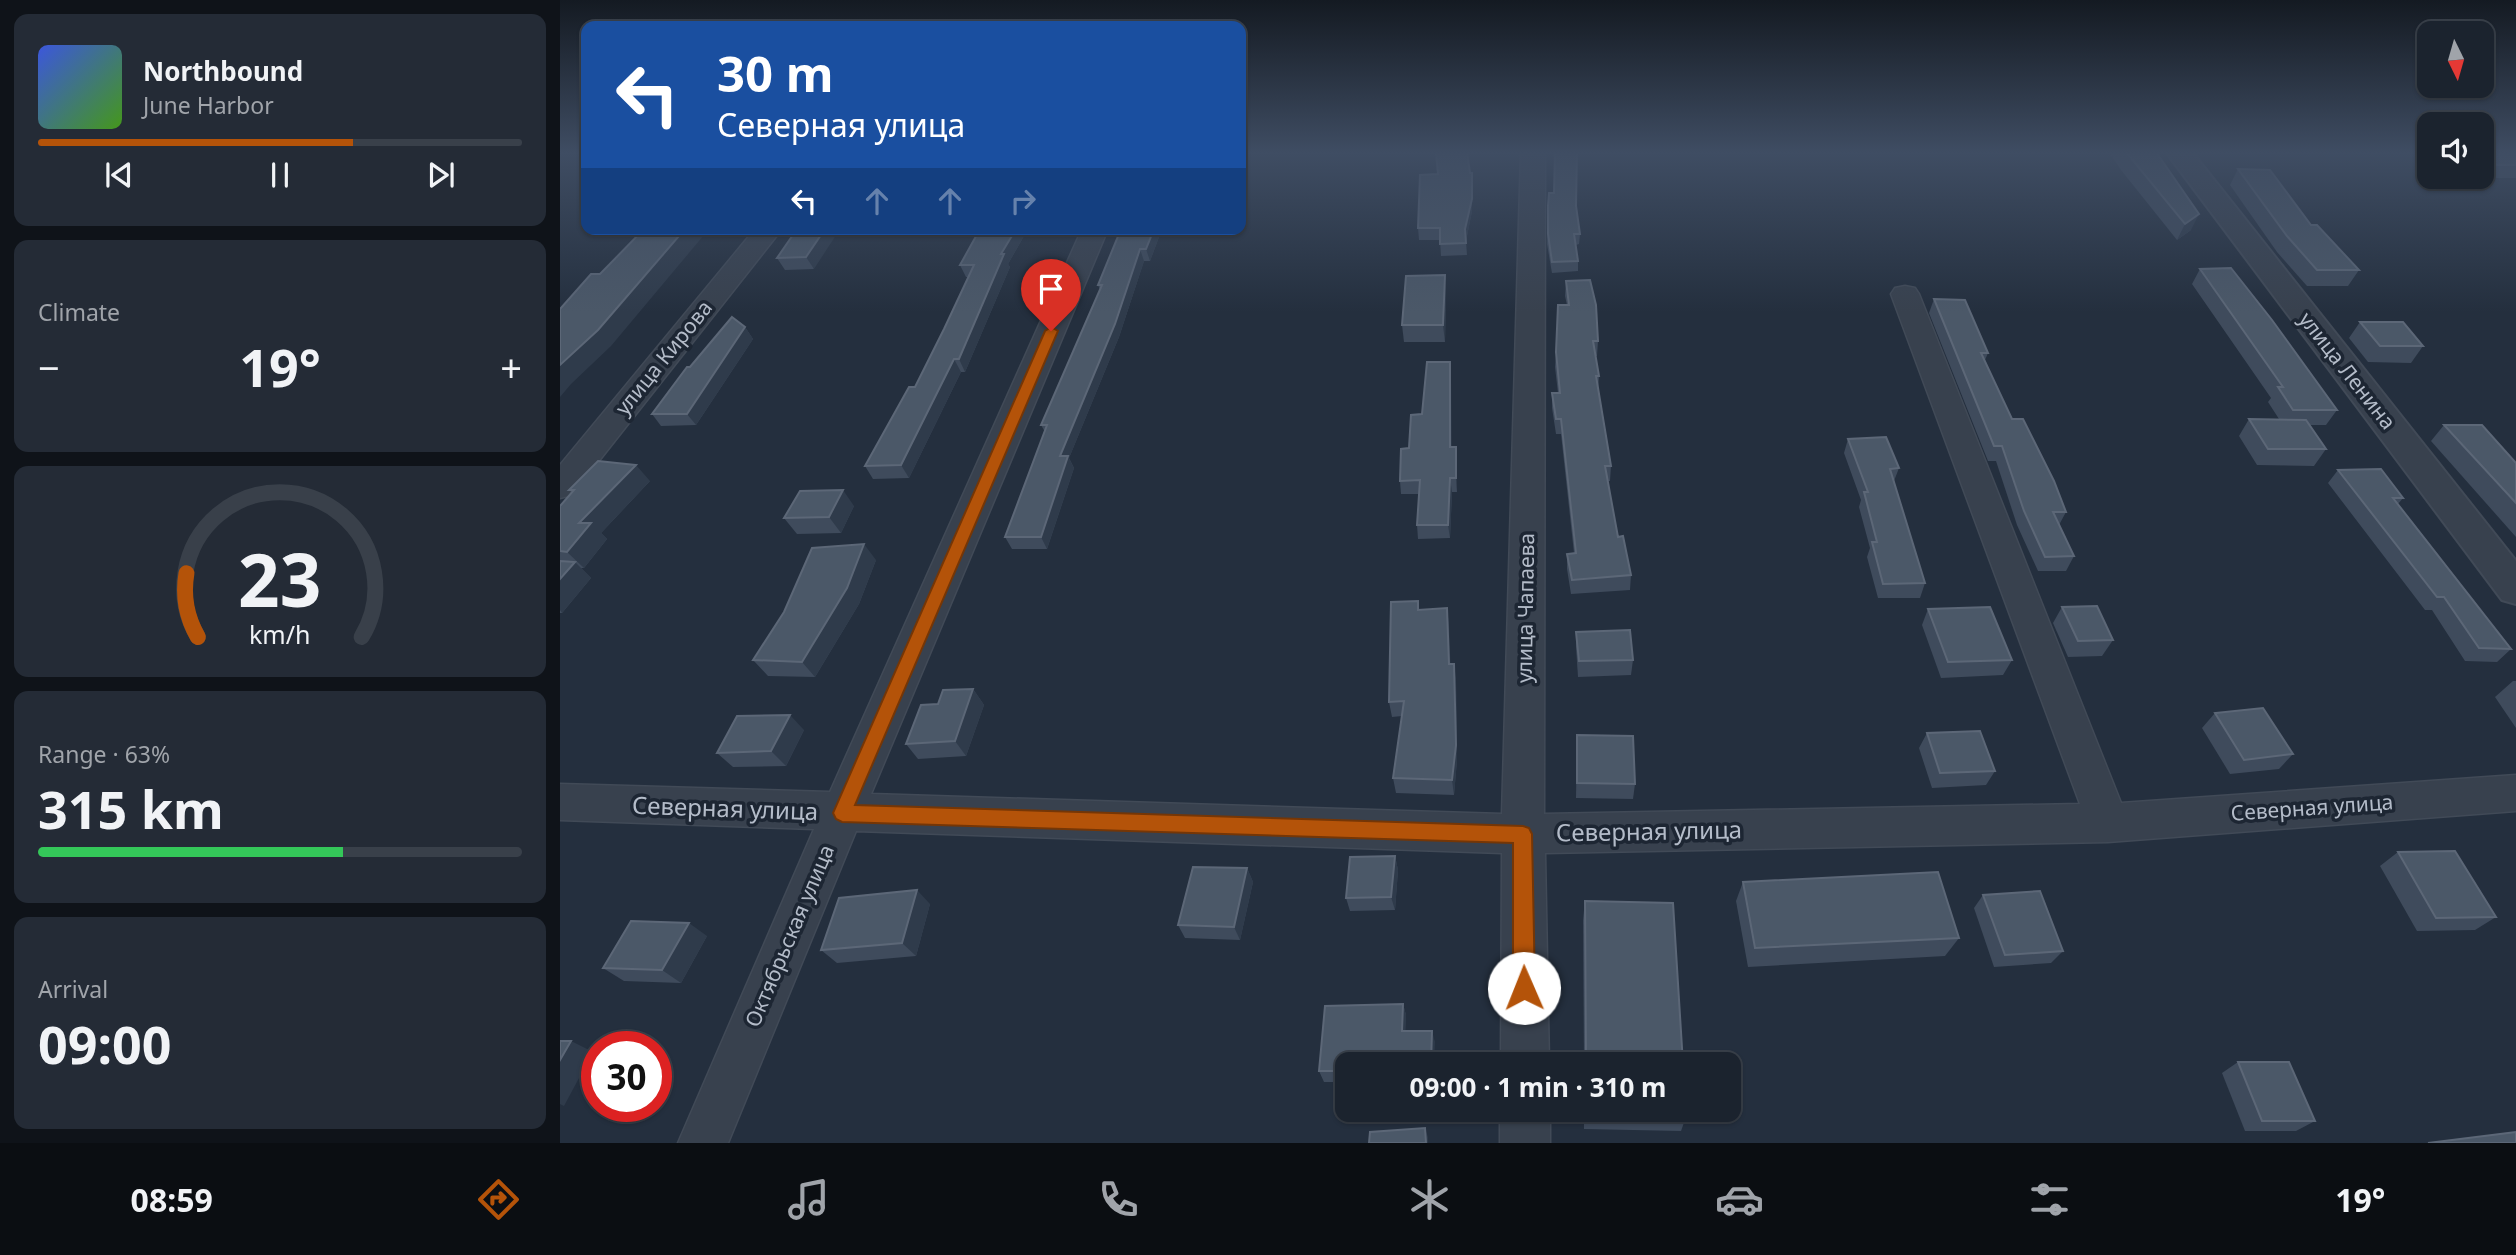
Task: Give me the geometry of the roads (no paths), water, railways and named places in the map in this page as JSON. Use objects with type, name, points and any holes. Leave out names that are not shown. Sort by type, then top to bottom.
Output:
[{"type":"street","name":"улица Чапаева","points":[[1525,1052],[1523,834],[1532,205]]},
{"type":"street","name":"улица Ленина","points":[[2220,205],[2516,589]]},
{"type":"street","name":"улица Кирова","points":[[560,487],[764,235]]},
{"type":"street","name":"Октябрьская улица","points":[[703,1143],[842,813],[1093,235]]},
{"type":"street","points":[[1905,294],[2108,823]]},
{"type":"street","name":"Северная улица","points":[[560,802],[1523,834],[2108,823],[2516,793]]},
{"type":"street","points":[[1525,1122],[1525,1143]]}]
